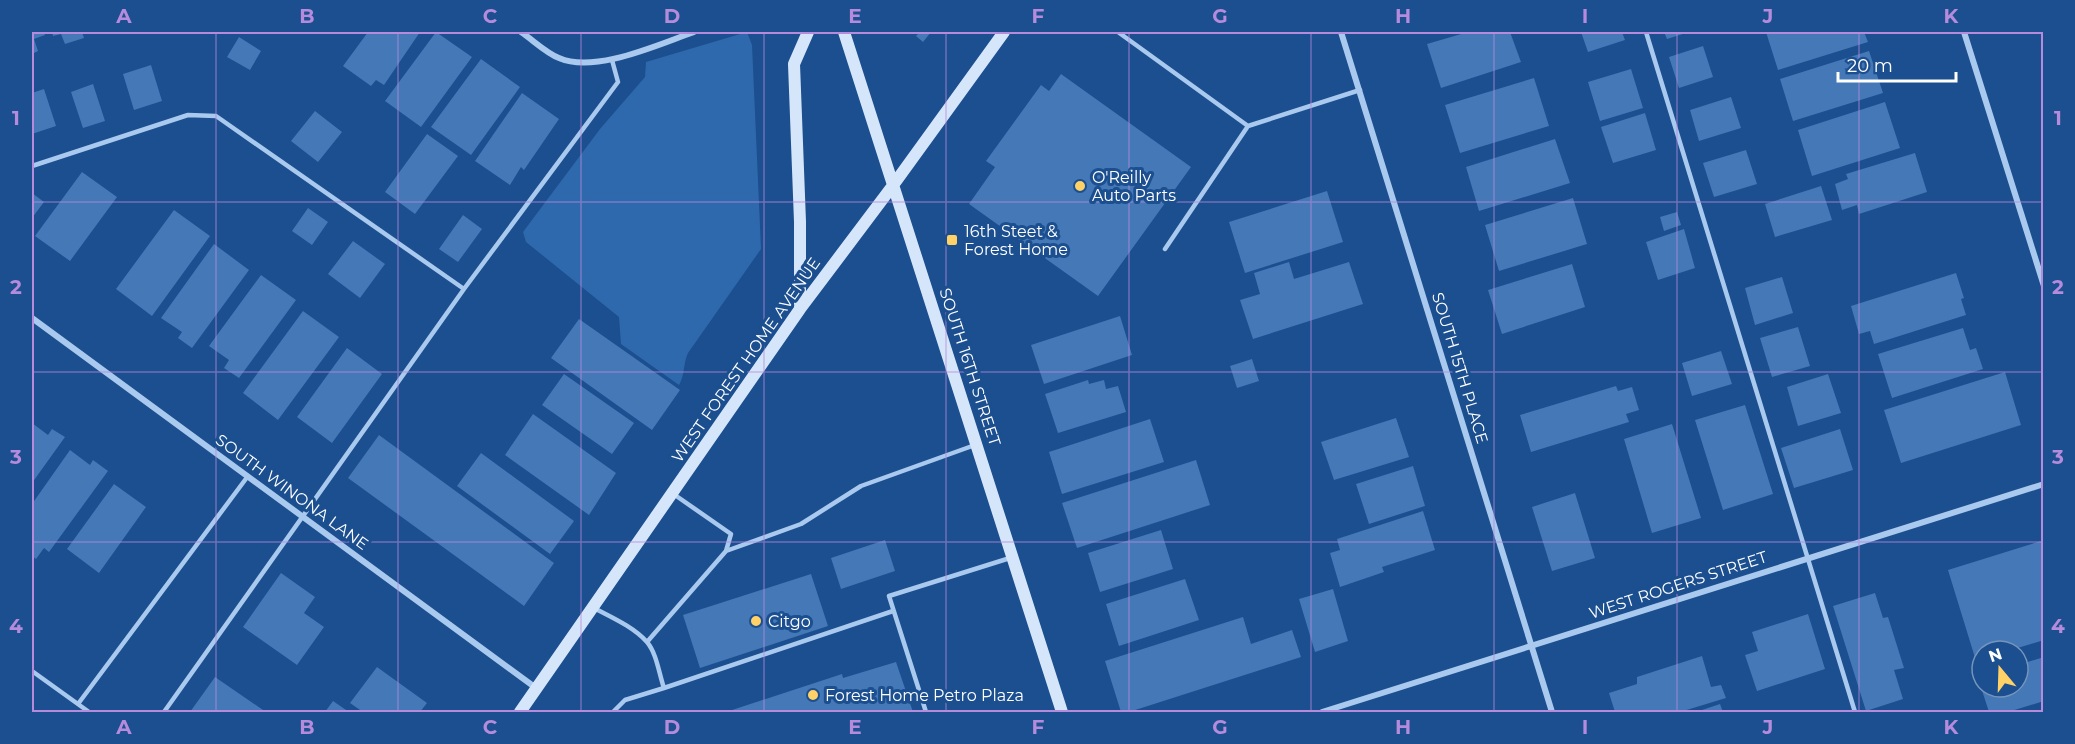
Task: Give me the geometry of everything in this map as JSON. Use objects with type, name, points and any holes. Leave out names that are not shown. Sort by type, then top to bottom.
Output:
[{"type":"main road","points":[[800,309],[800,222],[794,64],[808,32]]},
{"type":"main road","name":"SOUTH 16TH STREET","points":[[844,32],[1062,712]]},
{"type":"main road","name":"WEST FOREST HOME AVENUE","points":[[520,712],[800,309],[1004,32]]},
{"type":"street","points":[[521,32],[560,59],[588,63],[612,60],[694,32]]},
{"type":"street","name":"SOUTH 15TH PLACE","points":[[1341,32],[1552,712]]},
{"type":"street","points":[[1964,32],[2043,286]]},
{"type":"street","name":"SOUTH WINONA LANE","points":[[32,318],[536,688]]},
{"type":"street","name":"WEST ROGERS STREET","points":[[1322,712],[2043,484]]},
{"type":"lane","points":[[1118,32],[1248,126]]},
{"type":"lane","points":[[1646,32],[1855,712]]},
{"type":"lane","points":[[164,712],[464,289],[618,82],[612,60]]},
{"type":"lane","points":[[1165,249],[1248,126],[1360,90]]},
{"type":"lane","points":[[32,166],[188,115],[216,117],[464,289]]},
{"type":"lane","points":[[726,551],[801,524],[861,486],[977,444]]},
{"type":"lane","points":[[78,704],[248,476]]},
{"type":"lane","points":[[647,642],[726,551],[731,534],[672,493]]},
{"type":"lane","points":[[926,712],[889,596],[1013,557]]},
{"type":"lane","points":[[593,607],[623,623],[647,642],[653,653],[664,688]]},
{"type":"lane","points":[[613,712],[625,700],[894,611]]},
{"type":"lane","points":[[32,671],[89,712]]},
{"type":"shaded area","points":[[747,32],[752,45],[761,249],[688,353],[679,385],[621,344],[619,317],[526,242],[523,232],[600,129],[645,77],[646,62]]},
{"type":"building","points":[[32,32],[44,32],[45,35],[34,39],[38,51],[32,54]]},
{"type":"building","points":[[52,32],[82,32],[84,38],[65,44],[61,34],[53,36]]},
{"type":"building","points":[[368,32],[420,32],[384,85],[376,80],[371,86],[343,66]]},
{"type":"building","points":[[436,32],[472,57],[421,127],[385,101]]},
{"type":"building","points":[[920,32],[931,32],[923,42],[916,36]]},
{"type":"building","points":[[1468,32],[1510,32],[1521,62],[1441,88],[1427,44]]},
{"type":"building","points":[[1581,32],[1622,32],[1625,40],[1588,52]]},
{"type":"building","points":[[1664,32],[1689,32],[1667,39]]},
{"type":"building","points":[[1766,32],[1864,32],[1868,42],[1778,70]]},
{"type":"building","points":[[239,37],[261,51],[250,70],[227,57]]},
{"type":"building","points":[[1703,46],[1713,77],[1679,88],[1669,57]]},
{"type":"building","points":[[1869,51],[1883,93],[1793,121],[1780,79]]},
{"type":"building","points":[[481,59],[520,87],[471,155],[431,127]]},
{"type":"building","points":[[151,65],[162,101],[134,110],[123,74]]},
{"type":"building","points":[[1631,69],[1643,108],[1600,121],[1588,82]]},
{"type":"building","name":"O'Reilly Auto Parts","points":[[1061,74],[1191,167],[1098,296],[969,204],[995,167],[986,161],[1041,85],[1049,91]]},
{"type":"building","points":[[1534,78],[1549,126],[1460,153],[1445,105]]},
{"type":"building","points":[[93,84],[105,121],[83,128],[71,92]]},
{"type":"building","points":[[44,89],[56,126],[32,134],[32,93]]},
{"type":"building","points":[[522,93],[559,119],[524,170],[521,167],[510,185],[475,161]]},
{"type":"building","points":[[1731,97],[1741,128],[1699,141],[1690,110]]},
{"type":"building","points":[[1885,102],[1900,148],[1812,176],[1798,130]]},
{"type":"building","points":[[315,111],[342,132],[318,162],[291,141]]},
{"type":"building","points":[[1645,113],[1656,150],[1613,163],[1601,127]]},
{"type":"building","points":[[427,134],[458,156],[415,214],[385,192]]},
{"type":"building","points":[[1555,139],[1570,183],[1479,211],[1466,167]]},
{"type":"building","points":[[1746,150],[1757,184],[1714,197],[1703,163]]},
{"type":"building","points":[[1915,153],[1927,192],[1859,214],[1857,205],[1842,210],[1835,184],[1848,179],[1846,174]]},
{"type":"building","points":[[82,172],[117,197],[70,261],[35,236]]},
{"type":"building","points":[[1821,186],[1832,220],[1775,237],[1765,204]]},
{"type":"building","points":[[1327,191],[1343,242],[1245,273],[1229,222]]},
{"type":"building","points":[[32,193],[44,202],[32,218]]},
{"type":"building","points":[[1573,198],[1587,244],[1499,271],[1485,225]]},
{"type":"building","points":[[308,208],[328,222],[312,245],[292,231]]},
{"type":"building","points":[[174,210],[210,236],[152,316],[116,289]]},
{"type":"building","points":[[1677,212],[1681,225],[1664,231],[1660,217]]},
{"type":"building","points":[[463,215],[482,229],[458,262],[439,249]]},
{"type":"building","points":[[1684,229],[1695,268],[1658,280],[1646,242]]},
{"type":"building","points":[[353,241],[385,264],[360,298],[328,274]]},
{"type":"building","points":[[214,244],[249,270],[192,348],[178,338],[182,332],[161,318]]},
{"type":"building","points":[[1289,262],[1294,279],[1349,262],[1363,304],[1253,339],[1240,300],[1260,294],[1254,273]]},
{"type":"building","points":[[1572,264],[1585,307],[1502,334],[1488,290]]},
{"type":"building","points":[[1956,273],[1964,298],[1961,299],[1966,315],[1874,344],[1870,331],[1859,334],[1851,306]]},
{"type":"building","points":[[261,275],[296,300],[239,378],[224,368],[229,360],[209,346]]},
{"type":"building","points":[[1782,277],[1793,313],[1755,325],[1745,288]]},
{"type":"building","points":[[303,311],[339,337],[278,420],[243,393]]},
{"type":"building","points":[[1120,316],[1132,355],[1044,384],[1031,345]]},
{"type":"building","points":[[579,319],[680,390],[652,430],[551,358]]},
{"type":"building","points":[[1798,327],[1810,366],[1772,377],[1760,338]]},
{"type":"building","points":[[1963,328],[1970,350],[1976,348],[1983,369],[1892,398],[1878,354]]},
{"type":"building","points":[[347,348],[382,374],[332,443],[297,417]]},
{"type":"building","points":[[1721,351],[1732,384],[1692,396],[1682,363]]},
{"type":"building","points":[[1252,359],[1259,381],[1237,388],[1230,366]]},
{"type":"building","points":[[2005,372],[2021,425],[1901,463],[1884,410]]},
{"type":"building","points":[[564,374],[634,423],[612,454],[542,405]]},
{"type":"building","points":[[1828,374],[1841,413],[1798,426],[1787,387]]},
{"type":"building","points":[[1088,380],[1089,384],[1104,380],[1106,389],[1118,386],[1126,412],[1058,433],[1045,394]]},
{"type":"building","points":[[1616,386],[1618,391],[1632,387],[1639,410],[1626,414],[1629,422],[1531,452],[1520,415]]},
{"type":"building","points":[[1745,405],[1773,494],[1723,510],[1695,420]]},
{"type":"building","points":[[533,414],[616,473],[589,515],[505,455]]},
{"type":"building","points":[[1396,418],[1409,457],[1334,480],[1321,442]]},
{"type":"building","points":[[1150,419],[1164,462],[1062,494],[1049,452]]},
{"type":"building","points":[[32,423],[48,435],[52,429],[65,437],[32,483]]},
{"type":"building","points":[[1672,424],[1701,518],[1652,533],[1624,439]]},
{"type":"building","points":[[1840,429],[1853,470],[1794,488],[1781,448]]},
{"type":"building","points":[[379,435],[554,563],[524,606],[348,478]]},
{"type":"building","points":[[70,450],[90,465],[93,460],[108,471],[49,552],[44,548],[36,559],[32,556],[32,504]]},
{"type":"building","points":[[481,453],[574,521],[550,554],[457,486]]},
{"type":"building","points":[[1196,460],[1210,505],[1077,548],[1062,503]]},
{"type":"building","points":[[1413,466],[1425,506],[1369,524],[1356,484]]},
{"type":"building","points":[[114,484],[146,507],[99,573],[67,549]]},
{"type":"building","points":[[1575,493],[1595,558],[1552,571],[1532,507]]},
{"type":"building","points":[[1423,511],[1435,550],[1382,567],[1384,572],[1340,587],[1330,553],[1340,550],[1337,539]]},
{"type":"building","points":[[1161,530],[1173,569],[1100,592],[1088,553]]},
{"type":"building","points":[[885,540],[895,571],[841,589],[831,558]]},
{"type":"building","points":[[2044,540],[2044,640],[2030,644],[2030,639],[1970,639],[1970,642],[1948,570]]},
{"type":"building","points":[[281,573],[315,597],[304,613],[324,627],[297,665],[243,627]]},
{"type":"building","name":"Citgo","points":[[811,574],[828,626],[700,668],[683,615]]},
{"type":"building","points":[[1185,579],[1199,620],[1119,646],[1106,604]]},
{"type":"building","points":[[1333,589],[1348,641],[1315,652],[1299,599]]},
{"type":"building","points":[[1875,593],[1883,618],[1888,617],[1904,668],[1894,670],[1903,699],[1866,711],[1833,606]]},
{"type":"building","points":[[1808,614],[1825,669],[1757,691],[1745,655],[1758,651],[1752,632]]},
{"type":"building","points":[[1243,617],[1251,644],[1292,630],[1301,657],[1129,712],[1121,712],[1105,661]]},
{"type":"building","points":[[1702,656],[1711,687],[1721,685],[1726,698],[1680,712],[1615,712],[1609,693],[1637,684],[1637,677]]},
{"type":"building","points":[[2044,657],[2044,701],[2008,712],[1989,712],[1985,699],[2030,699],[2030,661]]},
{"type":"building","points":[[896,662],[913,712],[726,712],[842,674],[843,678]]},
{"type":"building","points":[[377,667],[427,703],[420,712],[363,712],[350,703]]},
{"type":"building","points":[[215,677],[266,712],[190,712]]},
{"type":"building","points":[[333,701],[349,712],[325,712]]},
{"type":"building","points":[[1720,704],[1723,712],[1696,712]]},
{"type":"place","name":"O'Reilly Auto Parts","points":[[1080,186]]},
{"type":"place","name":"16th Steet & Forest Home","points":[[952,240]]},
{"type":"place","name":"Citgo","points":[[756,621]]},
{"type":"place","name":"Forest Home Petro Plaza","points":[[813,695]]}]
